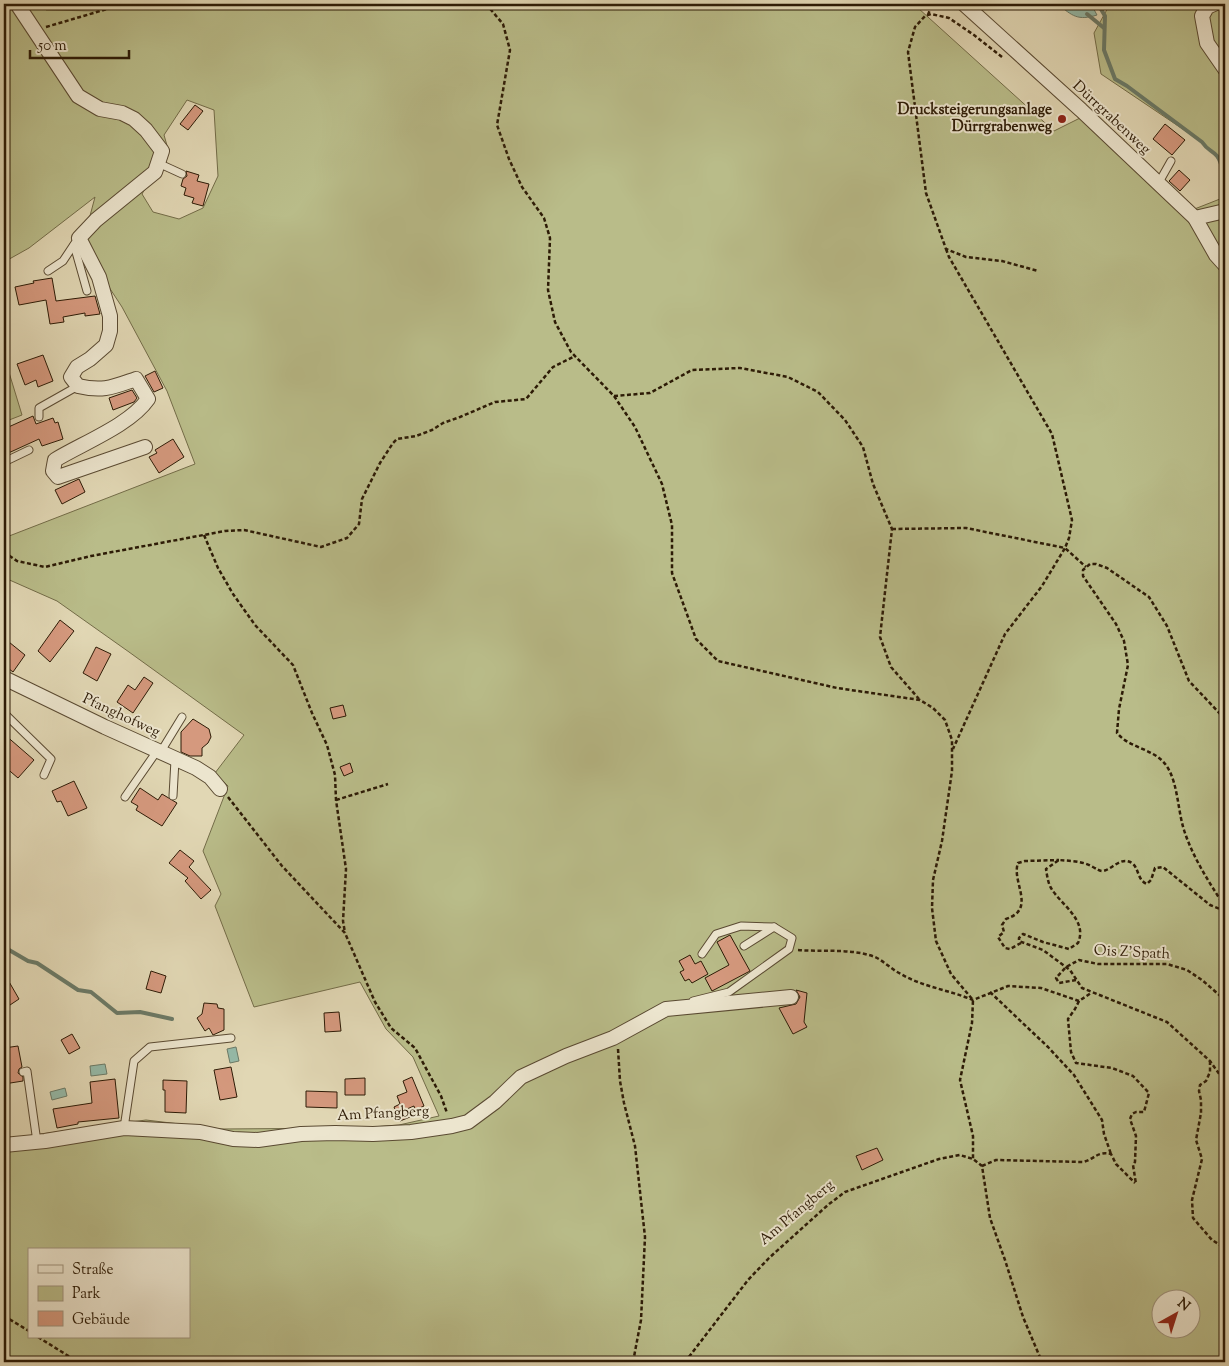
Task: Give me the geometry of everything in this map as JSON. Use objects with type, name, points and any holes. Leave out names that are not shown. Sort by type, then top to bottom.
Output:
[{"type":"street","points":[[17,4],[78,96],[100,108],[122,113],[134,119],[146,130],[162,151],[156,172],[96,220],[76,242],[99,277],[110,316],[110,331],[106,345],[90,360],[77,367],[71,377],[78,386],[93,389],[108,389],[136,379],[148,399],[143,408],[116,426],[55,460],[53,471],[58,477],[145,447]]},
{"type":"street","name":"Dürrgrabenweg","points":[[964,4],[1081,110],[1195,218],[1216,255],[1225,265]]},
{"type":"street","points":[[1214,4],[1207,8],[1202,16],[1203,24],[1208,43],[1225,69]]},
{"type":"street","points":[[1220,4],[1225,5]]},
{"type":"street","points":[[1195,218],[1225,211]]},
{"type":"street","name":"Pfanghofweg","points":[[4,678],[175,760],[196,768],[210,777],[220,788]]},
{"type":"street","name":"Am Pfangberg","points":[[4,1145],[37,1142],[124,1128],[200,1132],[258,1140],[326,1133],[411,1132],[452,1126],[468,1122],[495,1102],[521,1077],[566,1056],[613,1038],[666,1009],[791,996]]},
{"type":"lane","points":[[1158,184],[1171,161]]},
{"type":"lane","points":[[158,163],[182,174]]},
{"type":"lane","points":[[48,271],[63,261],[76,242]]},
{"type":"lane","points":[[76,242],[87,291]]},
{"type":"lane","points":[[39,417],[39,408],[78,386]]},
{"type":"lane","points":[[4,462],[29,450]]},
{"type":"lane","points":[[4,712],[51,759],[44,775]]},
{"type":"lane","points":[[125,797],[159,752],[182,717]]},
{"type":"lane","points":[[173,796],[175,760]]},
{"type":"lane","points":[[666,1009],[728,992],[789,949],[792,938],[774,927],[740,926],[716,934],[702,954]]},
{"type":"lane","points":[[744,946],[774,927]]},
{"type":"lane","points":[[124,1128],[134,1061],[150,1047],[231,1038]]},
{"type":"lane","points":[[23,1072],[27,1072],[37,1142]]},
{"type":"path","points":[[34,30],[124,4]]},
{"type":"path","points":[[486,4],[502,24],[510,50],[498,126],[509,159],[522,187],[544,218],[550,238],[548,290],[556,322],[571,352],[614,396],[635,428],[662,484],[672,525],[672,573],[696,640],[718,661],[837,688],[920,700]]},
{"type":"path","points":[[932,4],[928,15],[915,27],[908,52],[926,193],[949,258],[1052,434],[1072,520],[1070,538],[1065,548],[1042,586],[1005,634],[952,750]]},
{"type":"path","points":[[928,15],[949,18],[974,35],[999,56],[1010,61],[1018,54]]},
{"type":"path","points":[[946,249],[966,257],[1002,261],[1038,271]]},
{"type":"path","points":[[4,552],[17,562],[45,567],[91,556],[204,535],[244,530],[321,547],[346,538],[359,524],[362,500],[380,463],[392,443],[397,439],[416,436],[432,430],[443,423],[495,402],[526,400],[553,367],[575,356]]},
{"type":"path","points":[[614,396],[650,393],[692,370],[740,368],[788,377],[818,392],[845,420],[863,447],[873,484],[892,529],[880,637],[891,667],[920,700],[933,708],[945,720],[952,740],[952,771],[942,841],[933,880],[932,908],[936,941],[951,974],[973,1000],[972,1023],[960,1080],[973,1136],[973,1159],[982,1166],[990,1218],[1023,1317],[1042,1362]]},
{"type":"path","points":[[892,529],[966,528],[1065,548],[1086,566]]},
{"type":"path","points":[[204,535],[218,568],[233,594],[255,625],[293,664],[327,745],[335,775],[336,800],[346,869],[343,921],[345,933],[375,1002],[391,1028],[415,1048],[441,1096],[452,1126]]},
{"type":"path","points":[[1225,719],[1189,681],[1167,626],[1149,597],[1107,568],[1096,564],[1086,566],[1083,570],[1083,576],[1116,624],[1124,641],[1128,665],[1118,709],[1117,733],[1126,742],[1150,752],[1160,759],[1169,770],[1184,830],[1200,869],[1225,909]]},
{"type":"path","points":[[336,800],[388,784]]},
{"type":"path","points":[[220,788],[282,866],[345,933]]},
{"type":"path","points":[[1225,909],[1210,905],[1162,867],[1155,868],[1151,880],[1147,884],[1140,879],[1134,864],[1124,861],[1102,871],[1098,871],[1087,864],[1059,860],[1024,861],[1018,863],[1015,869],[1021,889],[1022,905],[1014,916],[1006,919],[1002,925],[1004,932],[998,937],[1005,948],[1010,950],[1021,943],[1030,944],[1043,950],[1070,970],[1082,988],[1167,1022],[1210,1061],[1225,1082]]},
{"type":"path","points":[[1021,943],[1019,938],[1023,934],[1066,948],[1072,948],[1078,943],[1080,932],[1076,919],[1050,888],[1047,876],[1046,868],[1059,860]]},
{"type":"path","points":[[789,949],[816,952],[848,952],[875,958],[900,974],[930,987],[956,993],[973,1000],[1008,986],[1041,988],[1079,1001]]},
{"type":"path","name":"Ois Z'Spath","points":[[1066,967],[1079,960],[1098,964],[1168,964],[1187,970],[1225,1000]]},
{"type":"path","points":[[1066,967],[1056,978],[1059,983],[1076,980]]},
{"type":"path","points":[[990,992],[1048,1047],[1074,1075],[1102,1120],[1104,1134],[1116,1164],[1136,1184],[1133,1165],[1135,1162],[1136,1136],[1130,1119],[1132,1114],[1144,1112],[1149,1093],[1133,1076],[1112,1068],[1076,1063],[1070,1052],[1068,1019],[1079,1001],[1092,993]]},
{"type":"path","points":[[619,1051],[620,1081],[635,1146],[645,1236],[641,1320],[633,1362]]},
{"type":"path","points":[[1210,1061],[1210,1072],[1206,1081],[1200,1085],[1199,1091],[1201,1113],[1196,1140],[1202,1159],[1192,1206],[1193,1218],[1201,1229],[1212,1240],[1225,1248]]},
{"type":"path","points":[[982,1166],[996,1160],[1083,1162],[1100,1154],[1111,1154]]},
{"type":"path","name":"Am Pfangberg","points":[[685,1362],[748,1280],[769,1258],[845,1192],[939,1159],[960,1155],[973,1159]]},
{"type":"path","points":[[4,1316],[28,1330]]},
{"type":"path","points":[[40,1338],[78,1362]]},
{"type":"green space","points":[[4,4],[40,4],[46,10],[98,11],[96,4],[920,4],[918,8],[1054,131],[1086,115],[1192,210],[1225,197],[1225,1362],[4,1362],[4,1139],[146,1120],[221,1129],[359,1128],[399,1125],[439,1116],[413,1057],[386,1029],[360,982],[254,1007],[215,906],[221,894],[203,851],[228,786],[215,773],[244,735],[57,601],[5,578],[4,538],[195,464],[167,391],[122,307],[82,246],[95,197],[29,248],[4,262]],"holes":[[[187,100],[214,110],[218,176],[203,208],[179,219],[153,212],[142,194],[168,149],[164,135]]]},
{"type":"green space","points":[[1110,4],[1225,4],[1225,165],[1199,140],[1101,74],[1094,33]]},
{"type":"green space","points":[[4,356],[22,415],[4,422]]},
{"type":"shaded area","points":[[1058,4],[1091,4],[1097,15],[1085,18],[1076,16],[1067,12]]},
{"type":"shaded area","points":[[236,1047],[239,1061],[230,1063],[227,1049]]},
{"type":"shaded area","points":[[105,1064],[107,1074],[91,1076],[90,1066]]},
{"type":"shaded area","points":[[65,1088],[67,1096],[52,1100],[50,1092]]},
{"type":"building","points":[[195,105],[203,111],[188,130],[180,124]]},
{"type":"building","points":[[1165,124],[1185,140],[1172,155],[1153,139]]},
{"type":"building","points":[[1179,170],[1190,180],[1180,191],[1169,181]]},
{"type":"building","points":[[186,171],[199,175],[197,181],[209,184],[203,206],[192,203],[194,198],[184,195],[186,188],[181,186],[183,179],[187,176]]},
{"type":"building","points":[[52,278],[56,301],[95,296],[100,314],[85,316],[85,313],[63,317],[64,322],[50,324],[46,300],[19,305],[15,287],[34,283],[33,281]]},
{"type":"building","points":[[43,355],[53,381],[38,387],[36,380],[25,385],[17,364]]},
{"type":"building","points":[[155,371],[163,388],[154,392],[145,376]]},
{"type":"building","points":[[132,390],[137,398],[134,402],[113,410],[109,398]]},
{"type":"building","points":[[33,416],[36,424],[53,418],[55,423],[58,422],[63,439],[42,446],[39,439],[4,455],[4,429]]},
{"type":"building","points":[[173,439],[184,457],[159,473],[149,457],[157,453],[155,450]]},
{"type":"building","points":[[79,479],[85,492],[62,504],[55,490]]},
{"type":"building","points":[[60,620],[74,631],[50,662],[38,651]]},
{"type":"building","points":[[4,638],[25,655],[13,672],[4,665]]},
{"type":"building","points":[[96,647],[111,654],[97,681],[83,673]]},
{"type":"building","points":[[144,677],[153,683],[133,713],[117,702],[128,685],[135,690]]},
{"type":"building","points":[[343,705],[346,716],[333,719],[330,708]]},
{"type":"building","points":[[193,719],[209,729],[211,737],[202,748],[202,756],[190,756],[181,752],[181,732]]},
{"type":"building","points":[[4,734],[34,760],[18,778],[4,766]]},
{"type":"building","points":[[350,763],[353,772],[344,776],[340,767]]},
{"type":"building","points":[[74,781],[87,808],[68,816],[61,801],[57,802],[52,791]]},
{"type":"building","points":[[140,788],[158,800],[162,794],[177,803],[162,826],[136,810],[138,806],[131,802]]},
{"type":"building","points":[[180,850],[194,861],[189,867],[211,890],[201,899],[185,881],[188,878],[169,863]]},
{"type":"building","points":[[730,935],[750,971],[712,991],[705,978],[729,965],[717,942]]},
{"type":"building","points":[[690,955],[695,964],[701,961],[708,974],[692,983],[689,979],[685,981],[680,972],[684,970],[679,961]]},
{"type":"building","points":[[151,971],[166,976],[161,993],[146,989]]},
{"type":"building","points":[[4,973],[19,999],[4,1009]]},
{"type":"building","points":[[796,990],[807,993],[804,1022],[807,1027],[793,1034],[779,1008],[796,1004],[800,997]]},
{"type":"building","points":[[204,1003],[217,1004],[218,1008],[224,1009],[224,1030],[213,1035],[209,1028],[205,1031],[197,1018],[202,1014]]},
{"type":"building","points":[[339,1012],[341,1031],[325,1032],[324,1013]]},
{"type":"building","points":[[72,1034],[80,1048],[69,1054],[61,1040]]},
{"type":"building","points":[[18,1046],[22,1067],[18,1073],[23,1077],[23,1081],[4,1084],[4,1048]]},
{"type":"building","points":[[231,1067],[237,1097],[220,1100],[214,1070]]},
{"type":"building","points":[[412,1077],[424,1106],[415,1110],[414,1106],[407,1109],[410,1117],[400,1121],[394,1107],[400,1104],[397,1096],[407,1092],[403,1081]]},
{"type":"building","points":[[365,1078],[365,1095],[345,1095],[345,1079]]},
{"type":"building","points":[[115,1079],[119,1118],[78,1122],[78,1124],[57,1128],[53,1109],[92,1103],[90,1082]]},
{"type":"building","points":[[163,1080],[187,1081],[186,1113],[165,1112]]},
{"type":"building","points":[[306,1091],[337,1092],[337,1108],[306,1107]]},
{"type":"building","points":[[877,1148],[883,1160],[862,1170],[856,1156]]},
{"type":"waterway","points":[[1098,4],[1105,16],[1104,50],[1115,79],[1202,142],[1217,156],[1220,160],[1222,171],[1223,201]]},
{"type":"waterway","points":[[1087,14],[1104,28]]},
{"type":"waterway","points":[[1221,215],[1225,244]]},
{"type":"waterway","points":[[4,947],[28,961],[37,963],[78,990],[91,992],[117,1013],[140,1012],[172,1019]]},
{"type":"place","name":"Drucksteigerungsanlage Dürrgrabenweg","points":[[1062,119]]}]
